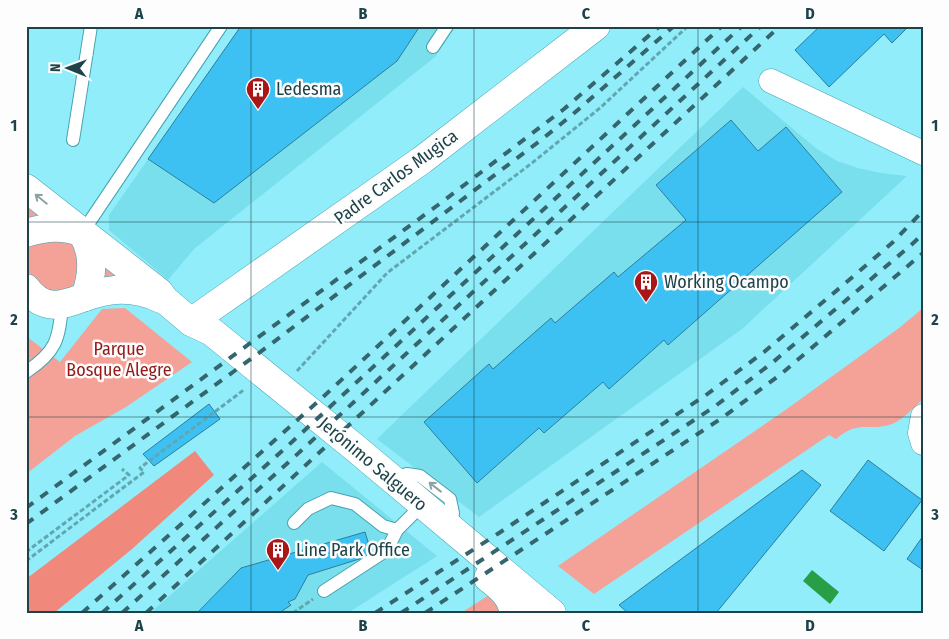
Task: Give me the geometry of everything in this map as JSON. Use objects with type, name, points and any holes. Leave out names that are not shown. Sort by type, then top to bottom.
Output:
[{"type":"street","name":"Padre Carlos Mugica","points":[[191,322],[422,160],[596,26]]},
{"type":"street","points":[[771,81],[923,153]]},
{"type":"street","name":"Jerónimo Salguero","points":[[26,188],[159,292],[165,300],[191,322],[212,332],[391,480],[410,517],[451,529],[552,613]]},
{"type":"street","points":[[26,233],[51,228],[65,228],[82,233],[88,243],[92,268],[90,284],[74,301]]},
{"type":"street","name":"Jerónimo Salguero","points":[[26,288],[45,303],[74,301],[108,291],[123,290],[140,292],[165,300]]},
{"type":"street","name":"Jerónimo Salguero","points":[[191,322],[203,344],[250,385],[410,517],[506,593],[513,605],[514,613]]},
{"type":"street","points":[[923,416],[920,433],[923,444]]},
{"type":"lane","points":[[73,140],[91,26]]},
{"type":"lane","points":[[82,233],[221,26]]},
{"type":"lane","points":[[433,47],[447,26]]},
{"type":"lane","points":[[26,372],[49,354],[74,301]]},
{"type":"lane","points":[[391,480],[406,474],[420,476],[450,499],[452,513],[451,529]]},
{"type":"lane","points":[[294,523],[308,509],[330,498],[355,504],[383,526],[410,517]]},
{"type":"lane","points":[[324,591],[388,550],[410,517]]},
{"type":"path","points":[[282,388],[387,274],[532,163],[600,108],[688,26]]},
{"type":"path","points":[[26,561],[144,472],[140,468],[250,385]]},
{"type":"path","points":[[26,552],[129,475],[122,469]]},
{"type":"path","points":[[293,613],[324,591]]},
{"type":"shaded area","name":"Ledesma","points":[[241,26],[456,26],[435,57],[194,249],[168,280],[109,230],[109,215]]},
{"type":"shaded area","points":[[743,87],[817,149],[837,161],[881,173],[907,176],[742,329],[479,517],[377,439]]},
{"type":"shaded area","points":[[195,451],[214,475],[132,549],[54,613],[26,613],[26,579]]},
{"type":"shaded area","points":[[322,462],[437,556],[348,613],[150,613]]},
{"type":"shaded area","points":[[812,570],[839,592],[830,604],[803,581]]},
{"type":"green space","points":[[26,188],[159,292],[85,297],[26,288]]},
{"type":"green space","name":"Parque Bosque Alegre","points":[[125,308],[192,362],[126,407],[75,436],[26,474],[26,336],[60,362],[102,309]]},
{"type":"green space","points":[[923,308],[923,399],[900,420],[884,426],[851,429],[836,439],[829,435],[594,594],[558,566],[784,411],[899,328]]},
{"type":"green space","points":[[489,595],[506,613],[461,613]]},
{"type":"building","name":"Ledesma","points":[[241,26],[420,26],[397,61],[214,203],[148,159]]},
{"type":"building","points":[[820,26],[909,26],[892,43],[884,34],[829,87],[795,50]]},
{"type":"building","name":"Working Ocampo","points":[[731,120],[758,151],[786,127],[842,192],[668,345],[664,340],[609,389],[603,382],[544,433],[539,428],[477,483],[424,422],[489,364],[493,369],[551,318],[555,323],[614,272],[618,277],[686,220],[656,185]]},
{"type":"building","points":[[209,404],[220,419],[154,466],[143,454]]},
{"type":"building","points":[[868,460],[922,500],[884,551],[830,511]]},
{"type":"building","points":[[802,470],[821,485],[716,613],[628,613],[619,605]]},
{"type":"building","name":"Line Park Office","points":[[365,532],[372,555],[308,575],[295,599],[288,602],[291,605],[279,613],[197,613],[241,568]]},
{"type":"building","points":[[923,536],[923,570],[907,559]]},
{"type":"railway","points":[[26,508],[438,205],[564,109],[660,26]]},
{"type":"railway","points":[[26,524],[267,347],[541,140],[674,26]]},
{"type":"railway","points":[[82,613],[323,397],[722,26]]},
{"type":"railway","points":[[102,613],[293,441],[742,26]]},
{"type":"railway","points":[[122,613],[303,449],[761,26]]},
{"type":"railway","points":[[146,613],[780,26]]},
{"type":"railway","points":[[375,613],[706,395],[764,352],[849,280],[892,243],[923,211]]},
{"type":"railway","points":[[401,613],[714,407],[772,363],[923,234]]},
{"type":"railway","points":[[425,613],[722,418],[781,374],[923,253]]},
{"type":"place","name":"Ledesma","points":[[258,110]]},
{"type":"place","name":"Working Ocampo","points":[[646,303]]},
{"type":"place","name":"Line Park Office","points":[[278,571]]}]
